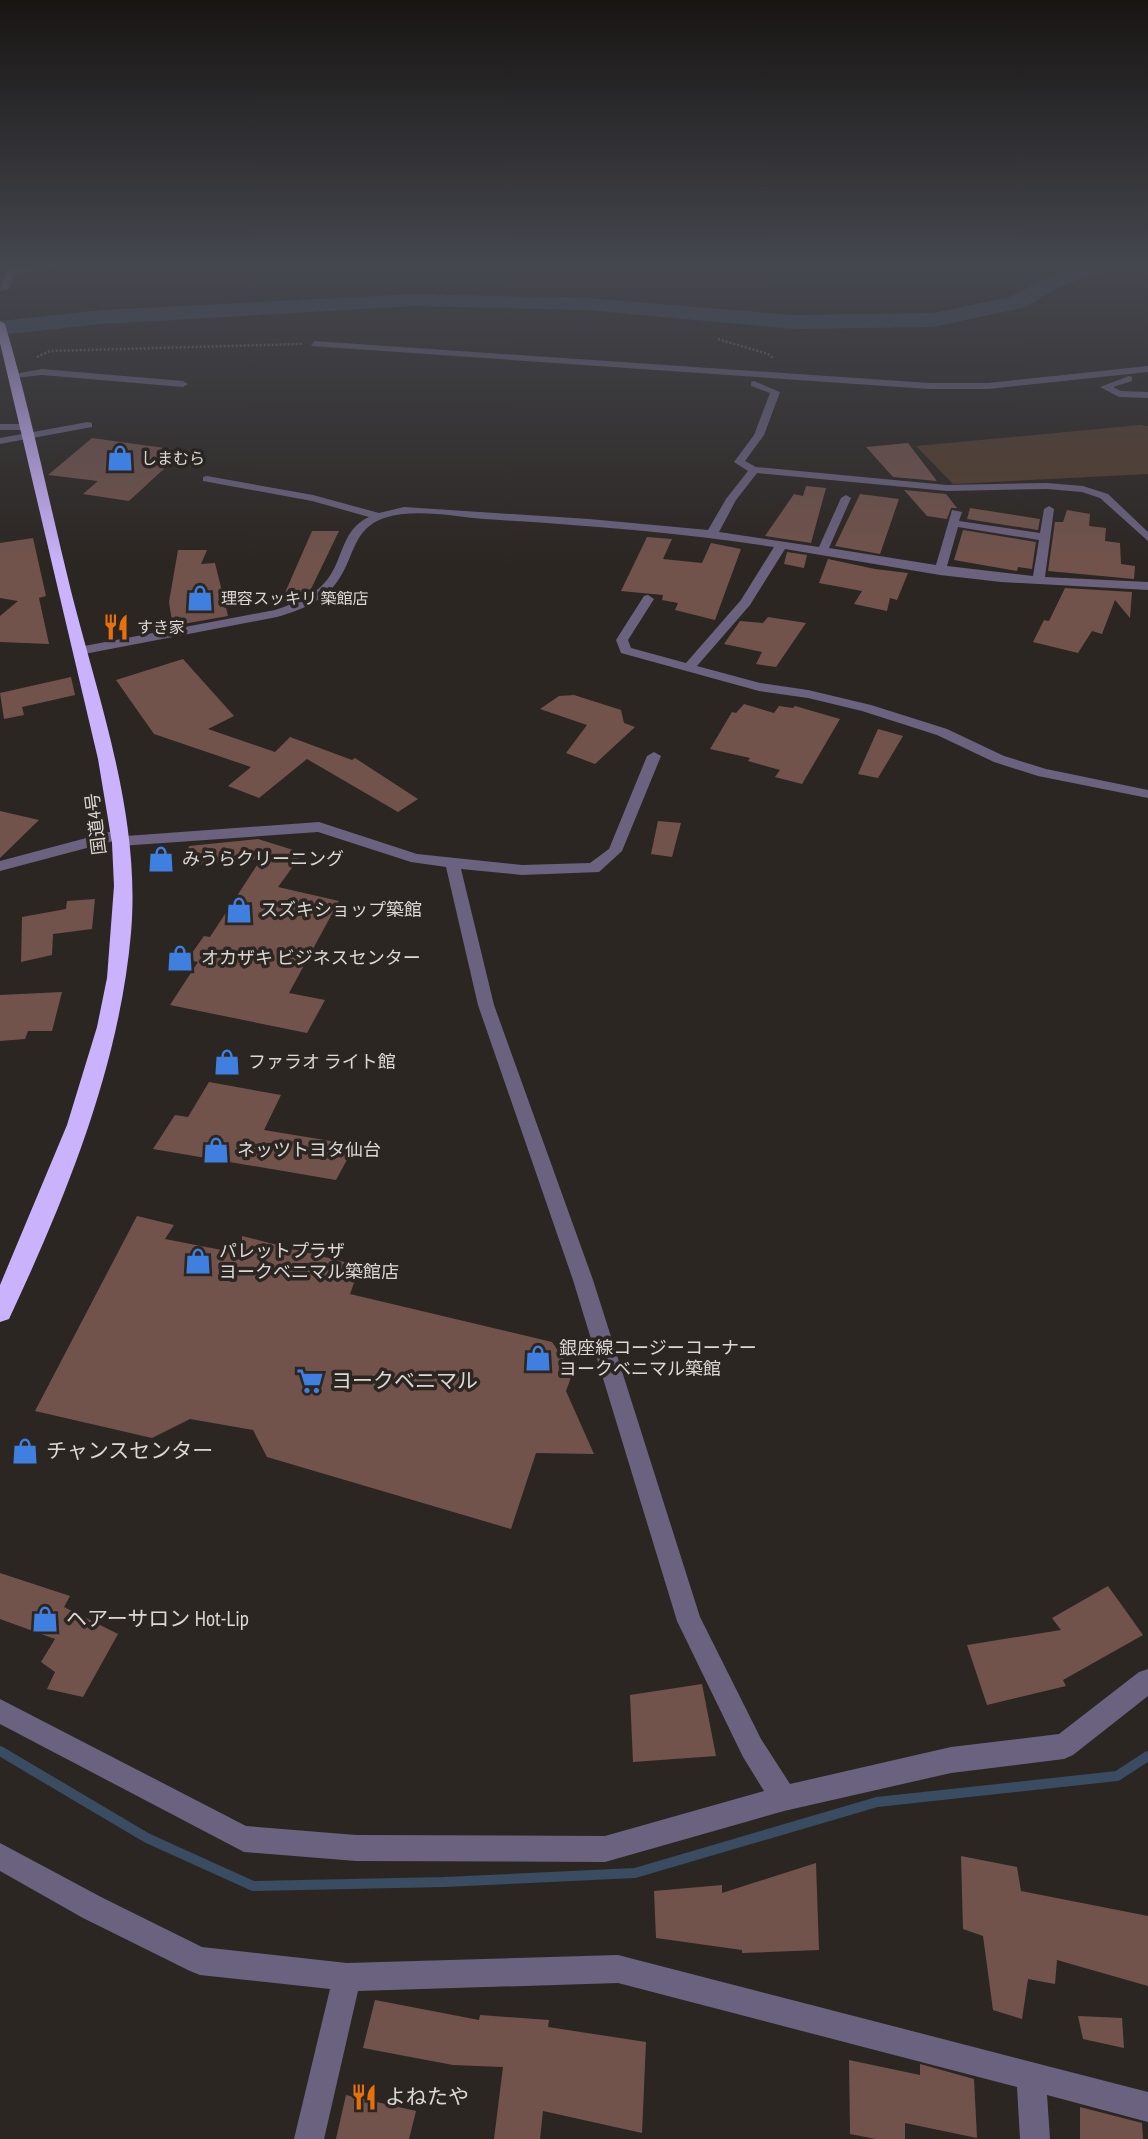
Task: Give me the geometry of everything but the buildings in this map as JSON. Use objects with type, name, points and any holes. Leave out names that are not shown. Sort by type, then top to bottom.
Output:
[{"type":"highway","name":"国道4号","points":[[0,1311],[65,1167],[103,1036],[117,976],[122,930],[120,838],[109,762],[25,431],[12,366]]},
{"type":"street","points":[[619,365],[929,386],[988,386],[1148,369]]},
{"type":"street","points":[[12,366],[42,372],[183,384]]},
{"type":"street","points":[[1148,369],[1141,375],[1105,387],[1119,394],[1148,395]]},
{"type":"street","points":[[754,384],[775,392],[759,435],[739,462],[754,470],[947,488],[1047,486],[1083,489],[1104,496],[1148,538]]},
{"type":"street","points":[[0,440],[25,431],[88,425]]},
{"type":"street","points":[[0,427],[25,431]]},
{"type":"street","points":[[712,534],[731,499],[754,470]]},
{"type":"street","points":[[207,479],[313,498],[378,516]]},
{"type":"street","points":[[822,552],[846,498]]},
{"type":"street","points":[[1038,581],[1049,509]]},
{"type":"street","points":[[79,651],[277,613],[307,603],[334,577],[357,527],[378,516],[404,510],[712,534],[940,570],[1038,581],[1148,586]]},
{"type":"street","points":[[940,570],[955,517],[1043,537]]},
{"type":"street","points":[[689,667],[746,602],[782,544]]},
{"type":"street","points":[[648,599],[622,640],[625,650],[759,687],[808,694],[903,719],[942,732],[999,759],[1043,773],[1148,794]]},
{"type":"street","points":[[0,866],[120,838],[319,827],[393,854],[522,870],[594,868],[615,851],[654,756]]},
{"type":"street","points":[[452,862],[486,1005],[583,1280],[690,1620],[752,1748],[784,1798]]},
{"type":"street","points":[[0,1711],[244,1839],[356,1848],[604,1849],[784,1798],[951,1760],[1064,1746],[1148,1681]]},
{"type":"street","points":[[0,1856],[93,1908],[200,1961],[347,1977],[618,1969],[1148,2107]]},
{"type":"street","points":[[309,2139],[347,1977]]},
{"type":"street","points":[[1031,2077],[1035,2139]]},
{"type":"shaded area","points":[[1148,426],[1148,474],[953,484],[916,446]]},
{"type":"waterway","points":[[0,1751],[147,1838],[253,1886],[444,1882],[635,1873],[877,1802],[1117,1776],[1148,1756]]},
{"type":"place","name":"しまむら","points":[[120,458]]},
{"type":"place","name":"理容スッキリ 築館店","points":[[200,598]]},
{"type":"place","name":"すき家","points":[[116,627]]},
{"type":"place","name":"みうらクリーニング","points":[[161,859]]},
{"type":"place","name":"スズキショップ築館","points":[[239,910]]},
{"type":"place","name":"オカザキ ビジネスセンター","points":[[180,958]]},
{"type":"place","name":"ファラオ ライト館","points":[[227,1062]]},
{"type":"place","name":"ネッツトヨタ仙台","points":[[216,1150]]},
{"type":"place","name":"パレットプラザ ヨークベニマル築館店","points":[[198,1261]]},
{"type":"place","name":"銀座線コージーコーナー ヨークベニマル築館","points":[[538,1358]]},
{"type":"place","name":"ヨークベニマル","points":[[310,1381]]},
{"type":"place","name":"チャンスセンター","points":[[25,1451]]},
{"type":"place","name":"ヘアーサロン Hot-Lip","points":[[45,1619]]},
{"type":"place","name":"よねたや","points":[[364,2097]]}]
